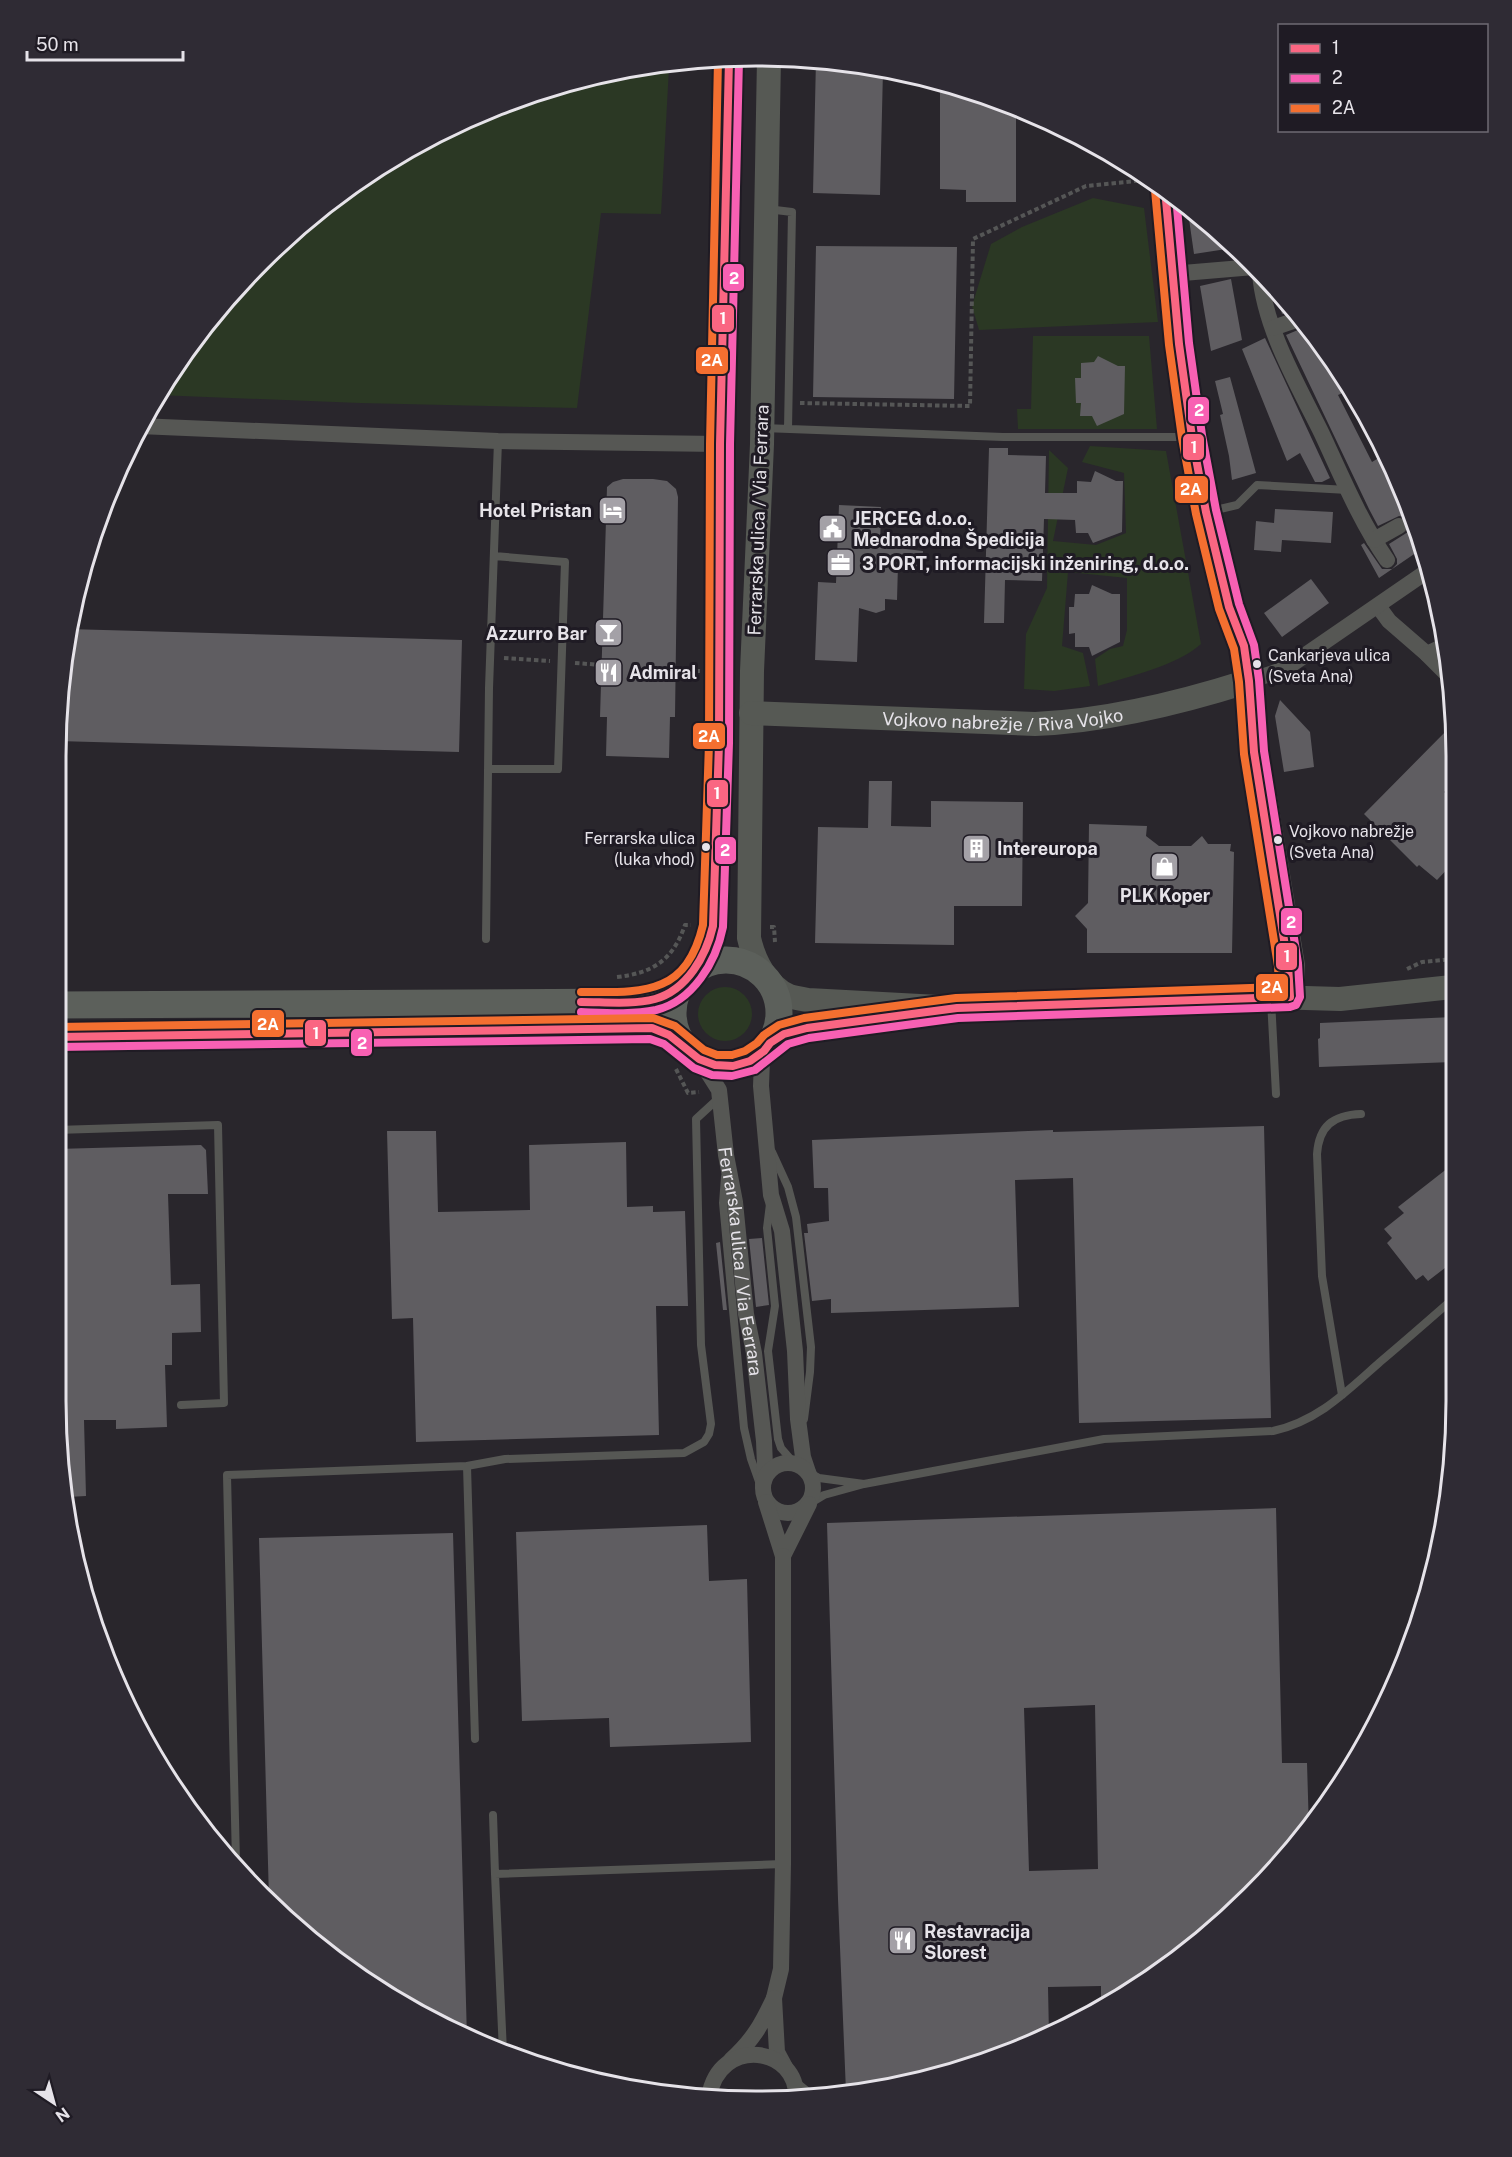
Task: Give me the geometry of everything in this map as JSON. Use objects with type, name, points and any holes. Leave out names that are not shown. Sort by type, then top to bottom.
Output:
[{"type":"main road","points":[[66,1037],[652,1028],[669,1035],[699,1059],[715,1065],[733,1066],[750,1061],[764,1051],[775,1036],[780,1019],[779,1002],[767,978],[746,963],[729,959],[711,962],[695,969],[683,982],[675,998],[673,1015],[676,1032],[687,1048]]},
{"type":"main road","points":[[66,1005],[637,1002],[658,998],[689,976]]},
{"type":"street","name":"Ferrarska ulica / Via Ferrara","points":[[767,978],[753,954],[749,938],[752,713],[763,428],[769,66]]},
{"type":"street","name":"Ferrarska ulica / Via Ferrara","points":[[689,976],[705,953],[713,926],[719,743],[720,444],[729,67]]},
{"type":"street","points":[[1166,202],[1171,274],[1192,437],[1206,512],[1228,607],[1244,646],[1250,681],[1254,752],[1288,965],[1287,997]]},
{"type":"street","points":[[1171,274],[1244,268]]},
{"type":"street","points":[[1262,287],[1274,331],[1348,490],[1381,551],[1399,526]]},
{"type":"street","points":[[1274,331],[1292,322]]},
{"type":"street","points":[[150,426],[498,441],[720,444]]},
{"type":"street","points":[[1250,681],[1285,669],[1421,575]]},
{"type":"street","points":[[1378,606],[1389,621],[1440,668]]},
{"type":"street","points":[[1427,654],[1437,649]]},
{"type":"street","name":"Vojkovo nabrežje / Riva Vojko","points":[[752,713],[1035,724],[1062,723],[1135,712],[1250,681]]},
{"type":"street","points":[[767,978],[790,996],[808,1000],[957,1008],[1287,997],[1340,999],[1446,988]]},
{"type":"street","points":[[783,1556],[813,1496],[814,1487],[801,1468],[801,1443],[782,1231],[771,1195],[761,1086],[762,1060],[770,1043],[784,1034],[807,1028],[957,1008]]},
{"type":"street","name":"Ferrarska ulica / Via Ferrara","points":[[687,1048],[705,1068],[719,1090],[764,1441],[764,1493]]},
{"type":"street","points":[[711,2090],[719,2070],[747,2046],[760,2029],[774,1998],[781,1970],[783,1556],[764,1493],[770,1470],[777,1465],[801,1468]]},
{"type":"street","points":[[764,1493],[771,1508],[787,1514],[803,1510],[809,1504]]},
{"type":"street","points":[[774,1998],[777,2052],[796,2090]]},
{"type":"street","points":[[731,2060],[744,2055],[759,2055],[773,2059],[789,2073]]},
{"type":"lane","points":[[766,209],[792,212],[788,429]]},
{"type":"lane","points":[[763,428],[1003,437],[1192,437]]},
{"type":"lane","points":[[486,939],[488,769],[498,441]]},
{"type":"lane","points":[[1206,512],[1237,505],[1257,485],[1348,490]]},
{"type":"lane","points":[[488,769],[558,769],[565,562],[494,556]]},
{"type":"lane","points":[[1276,1094],[1287,997]]},
{"type":"lane","points":[[236,1855],[227,1475],[467,1466],[505,1460],[670,1455],[684,1453],[704,1442],[711,1424],[701,1345],[696,1119],[720,1097]]},
{"type":"lane","points":[[1342,1395],[1322,1276],[1317,1154],[1318,1140],[1330,1123],[1339,1117],[1361,1114]]},
{"type":"lane","points":[[66,1130],[218,1125],[224,1403],[181,1404]]},
{"type":"lane","points":[[766,1138],[788,1187],[799,1239],[811,1347],[801,1443]]},
{"type":"lane","points":[[771,1195],[767,1228],[775,1306],[768,1351],[781,1448],[801,1468],[819,1478],[864,1484]]},
{"type":"lane","points":[[809,1504],[824,1495],[864,1484],[1104,1439],[1273,1431],[1303,1422],[1342,1395],[1446,1305]]},
{"type":"lane","points":[[467,1466],[475,1739]]},
{"type":"lane","points":[[492,1815],[503,2042]]},
{"type":"lane","points":[[495,1874],[783,1864]]},
{"type":"lane","points":[[789,2073],[807,2089]]},
{"type":"path","points":[[797,402],[970,406],[974,239],[1086,186],[1136,180]]},
{"type":"path","points":[[607,977],[636,974],[656,966],[666,959],[679,942],[685,925]]},
{"type":"green space","points":[[669,72],[661,214],[601,213],[577,408],[168,395],[209,336],[268,268],[301,237],[373,182],[451,137],[534,103],[621,79]]},
{"type":"green space","points":[[1093,198],[1144,208],[1158,322],[979,330],[972,306],[991,244],[1022,227]]},
{"type":"green space","points":[[1033,336],[1149,336],[1157,429],[1018,429],[1017,409],[1031,409]]},
{"type":"green space","points":[[1090,446],[1166,451],[1201,644],[1166,664],[1098,686],[1095,659],[1110,649],[1123,646],[1127,630],[1127,578],[1068,572],[1062,646],[1083,653],[1090,686],[1054,691],[1024,689],[1026,634],[1047,588],[1049,450],[1068,468],[1053,541],[1096,545],[1126,533],[1124,473],[1082,462]]},
{"type":"green space","points":[[725,987],[735,989],[744,995],[750,1004],[752,1014],[750,1024],[744,1033],[735,1039],[725,1041],[715,1039],[706,1033],[700,1024],[698,1014],[700,1004],[706,995],[715,989]]},
{"type":"building","points":[[816,69],[883,78],[880,195],[813,193]]},
{"type":"building","points":[[940,92],[1016,117],[1016,202],[966,202],[966,190],[940,189]]},
{"type":"building","points":[[1189,219],[1224,249],[1194,254]]},
{"type":"building","points":[[816,246],[957,247],[954,399],[813,397]]},
{"type":"building","points":[[1231,279],[1242,340],[1211,351],[1200,286]]},
{"type":"building","points":[[1298,330],[1330,373],[1343,393],[1338,395],[1372,462],[1378,458],[1402,517],[1378,526],[1286,335]]},
{"type":"building","points":[[1265,338],[1330,478],[1322,482],[1315,482],[1300,453],[1287,461],[1242,349]]},
{"type":"building","points":[[1098,356],[1118,366],[1125,366],[1124,414],[1097,426],[1092,416],[1080,416],[1081,403],[1076,403],[1075,378],[1081,378],[1081,363],[1094,362]]},
{"type":"building","points":[[1230,377],[1256,473],[1232,480],[1220,415],[1223,414],[1215,381]]},
{"type":"building","points":[[989,448],[1008,448],[1008,455],[1046,456],[1045,493],[1077,493],[1077,481],[1091,482],[1095,471],[1116,481],[1123,481],[1122,532],[1093,543],[1088,533],[1076,533],[1075,520],[1044,519],[1042,581],[1005,580],[1004,623],[984,623]]},
{"type":"building","points":[[623,479],[667,481],[676,489],[678,497],[675,717],[670,717],[669,758],[606,756],[607,717],[600,717],[607,487]]},
{"type":"building","points":[[839,505],[881,507],[880,546],[923,551],[922,567],[898,565],[897,600],[885,599],[885,610],[876,613],[859,608],[857,662],[815,660],[818,582],[836,583]]},
{"type":"building","points":[[1275,509],[1333,512],[1331,543],[1282,540],[1281,552],[1254,550],[1256,521],[1274,523]]},
{"type":"building","points":[[1408,532],[1415,554],[1379,578],[1361,545],[1364,543],[1382,569],[1392,569],[1397,564],[1397,559],[1389,544]]},
{"type":"building","points":[[1311,579],[1329,603],[1282,637],[1264,613]]},
{"type":"building","points":[[1092,585],[1112,594],[1120,594],[1120,642],[1092,656],[1089,647],[1075,647],[1075,633],[1069,634],[1069,607],[1074,607],[1075,594],[1089,594]]},
{"type":"building","points":[[78,629],[462,640],[459,752],[66,741],[67,711]]},
{"type":"building","points":[[1280,700],[1310,732],[1314,767],[1284,772],[1275,716]]},
{"type":"building","points":[[1445,732],[1446,870],[1437,880],[1419,865],[1417,867],[1364,814]]},
{"type":"building","points":[[869,781],[892,781],[891,826],[931,827],[931,801],[1023,802],[1022,906],[954,906],[954,945],[815,943],[818,827],[868,828]]},
{"type":"building","points":[[1089,824],[1147,826],[1146,836],[1159,846],[1191,846],[1202,836],[1208,844],[1231,844],[1230,851],[1234,852],[1232,953],[1087,953],[1087,929],[1075,916],[1088,903]]},
{"type":"building","points":[[1446,1017],[1446,1062],[1319,1067],[1320,1023]]},
{"type":"building","points":[[1264,1126],[1271,1418],[1079,1423],[1073,1178],[1015,1180],[1019,1307],[831,1313],[831,1299],[812,1301],[804,1233],[808,1233],[807,1224],[829,1221],[828,1188],[814,1188],[812,1140],[1053,1130],[1053,1132]]},
{"type":"building","points":[[387,1131],[436,1131],[438,1212],[530,1210],[529,1145],[626,1142],[627,1207],[653,1206],[653,1212],[685,1211],[688,1306],[656,1306],[659,1435],[416,1442],[413,1318],[392,1319]]},
{"type":"building","points":[[201,1145],[206,1150],[208,1194],[168,1194],[171,1285],[200,1284],[201,1332],[172,1333],[172,1365],[165,1365],[167,1427],[116,1429],[116,1420],[84,1420],[86,1496],[73,1497],[67,1446],[66,1401],[66,1149]]},
{"type":"building","points":[[1446,1169],[1446,1267],[1428,1281],[1423,1275],[1416,1280],[1387,1243],[1392,1238],[1384,1229],[1404,1213],[1398,1207]]},
{"type":"building","points":[[762,1238],[769,1305],[756,1307],[749,1239]]},
{"type":"building","points":[[720,1242],[727,1310],[723,1310],[716,1243]]},
{"type":"building","points":[[1276,1508],[1282,1763],[1307,1763],[1309,1813],[1275,1856],[1211,1920],[1139,1975],[1101,1999],[1101,1986],[1048,1987],[1049,2025],[978,2054],[935,2067],[891,2078],[846,2085],[827,1523]],"holes":[[[1095,1705],[1098,1869],[1029,1871],[1024,1708]]]},
{"type":"building","points":[[707,1525],[709,1581],[747,1579],[751,1742],[610,1747],[609,1718],[522,1721],[516,1532]]},
{"type":"building","points":[[453,1533],[467,2027],[411,1999],[373,1975],[301,1920],[269,1890],[259,1538]]},
{"type":"transit line","name":"2","points":[[581,1012],[637,1013],[656,1010],[681,998],[701,978],[715,953],[723,927],[729,743],[730,444],[739,66]]},
{"type":"transit line","name":"2A","points":[[581,992],[641,990],[658,986],[673,978],[685,966],[695,949],[703,925],[709,743],[710,444],[718,67]]},
{"type":"transit line","name":"1","points":[[581,1002],[637,1002],[666,995],[686,980],[700,960],[713,926],[719,743],[720,444],[729,67]]},
{"type":"transit line","name":"2A","points":[[66,1027],[653,1018],[675,1026],[704,1050],[717,1055],[732,1055],[745,1051],[779,1025],[804,1018],[956,998],[1279,987],[1278,966],[1244,754],[1239,682],[1234,649],[1219,609],[1196,514],[1182,438],[1169,345],[1155,194]]},
{"type":"transit line","name":"1","points":[[66,1037],[652,1028],[669,1035],[699,1059],[715,1065],[733,1066],[750,1061],[784,1034],[807,1028],[957,1008],[1290,997],[1288,965],[1254,752],[1244,646],[1229,607],[1206,512],[1192,437],[1179,344],[1166,202]]},
{"type":"transit line","name":"2","points":[[66,1047],[650,1039],[664,1044],[694,1068],[712,1075],[732,1076],[755,1070],[788,1044],[809,1038],[958,1018],[1296,1005],[1300,997],[1298,963],[1264,751],[1254,645],[1239,604],[1216,510],[1202,435],[1189,343],[1177,210]]},
{"type":"place","name":"Hotel Pristan","points":[[613,510]]},
{"type":"place","name":"JERCEG d.o.o. Mednarodna Špedicija","points":[[832,528]]},
{"type":"place","name":"3 PORT, informacijski inženiring, d.o.o.","points":[[841,563]]},
{"type":"place","name":"Azzurro Bar","points":[[608,633]]},
{"type":"place","name":"Cankarjeva ulica (Sveta Ana)","points":[[1257,664]]},
{"type":"place","name":"Admiral","points":[[608,672]]},
{"type":"place","name":"Vojkovo nabrežje (Sveta Ana)","points":[[1278,840]]},
{"type":"place","name":"Ferrarska ulica (luka vhod)","points":[[706,847]]},
{"type":"place","name":"Intereuropa","points":[[976,848]]},
{"type":"place","name":"PLK Koper","points":[[1165,866]]},
{"type":"place","name":"Restavracija Slorest","points":[[903,1941]]}]
